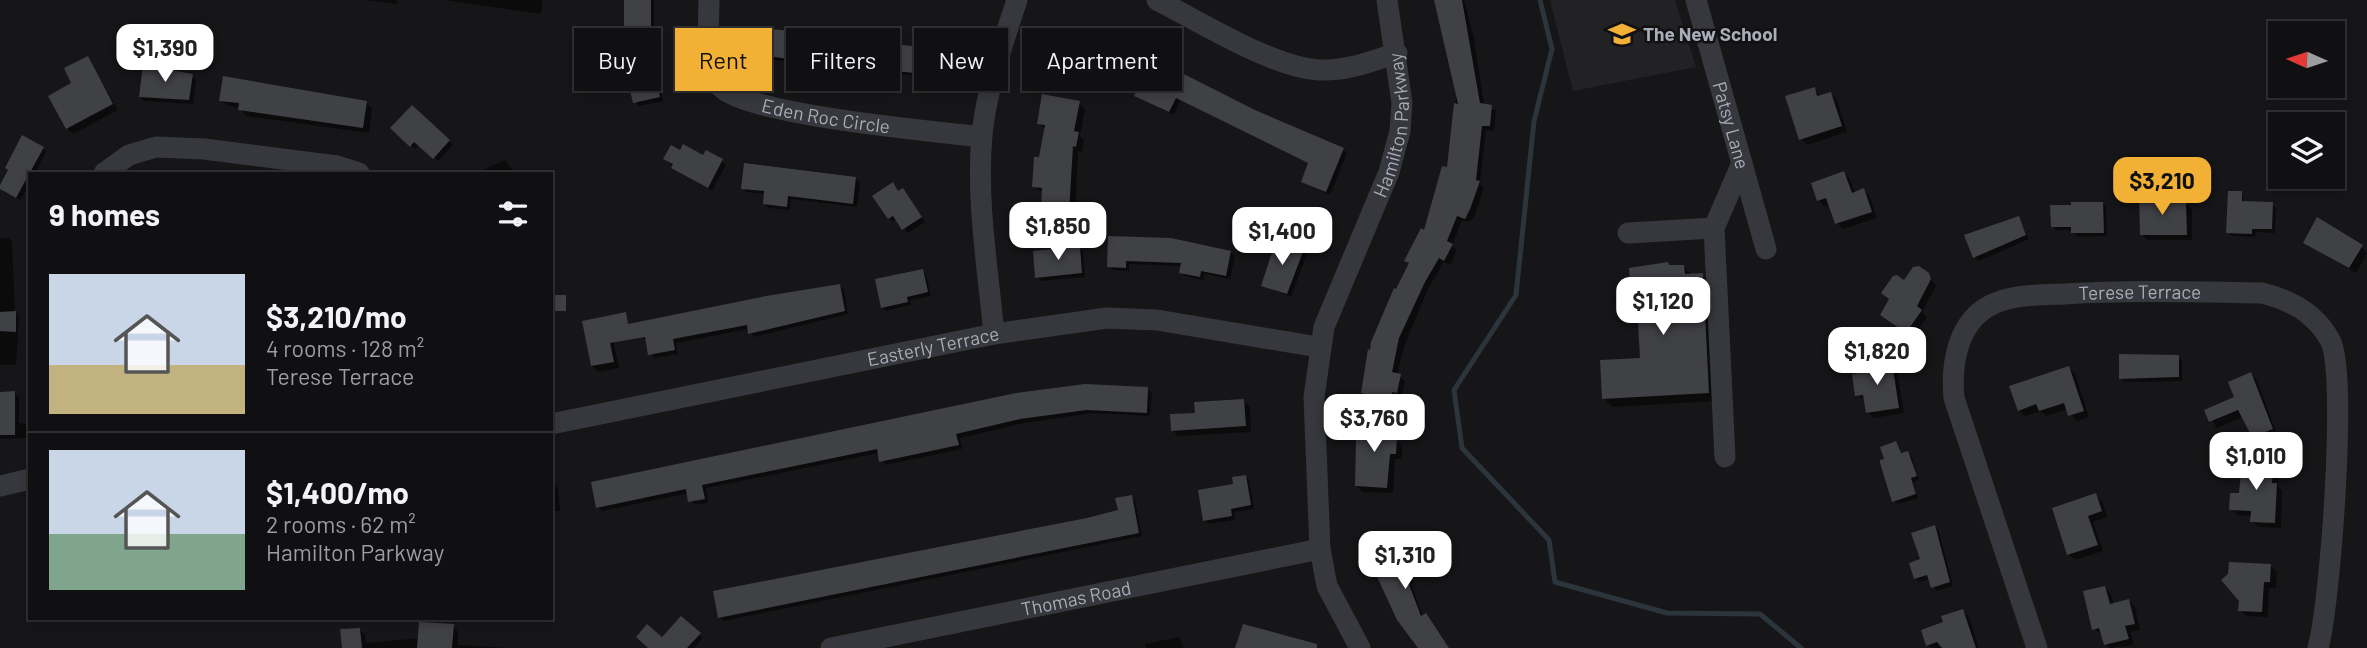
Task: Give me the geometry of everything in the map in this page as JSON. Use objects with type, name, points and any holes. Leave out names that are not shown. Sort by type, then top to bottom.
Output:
[{"type":"street","name":"Eden Roc Circle","points":[[709,0],[710,56],[717,82],[725,91],[748,103],[827,117],[982,137]]},
{"type":"street","points":[[994,334],[982,204],[982,137],[985,113],[1017,0]]},
{"type":"street","points":[[1157,0],[1295,67],[1322,71],[1355,67],[1397,53]]},
{"type":"street","name":"Hamilton Parkway","points":[[1360,648],[1327,586],[1320,549],[1314,397],[1318,347],[1324,327],[1392,162],[1402,103],[1397,53],[1387,0]]},
{"type":"street","name":"Patsy Lane","points":[[1696,0],[1766,248]]},
{"type":"street","points":[[105,172],[129,155],[156,146],[204,149],[337,166],[356,172]]},
{"type":"street","points":[[1725,457],[1714,228],[1742,163]]},
{"type":"street","points":[[1628,233],[1714,228]]},
{"type":"street","name":"Terese Terrace","points":[[2037,648],[1954,398],[1952,370],[1959,342],[1969,325],[1992,304],[2023,296],[2102,292],[2262,293],[2287,299],[2315,318],[2331,342],[2337,363],[2337,407],[2330,559],[2318,648]]},
{"type":"street","name":"Easterly Terrace","points":[[553,424],[994,334],[1107,318],[1157,320],[1318,347]]},
{"type":"street","points":[[0,486],[28,479]]},
{"type":"street","name":"Thomas Road","points":[[831,648],[1320,549]]},
{"type":"shaded area","name":"The New School","points":[[1550,0],[1675,0],[1696,67],[1573,91]]},
{"type":"building","points":[[624,0],[651,0],[651,28],[624,28]]},
{"type":"building","points":[[1434,0],[1462,0],[1480,103],[1492,105],[1490,126],[1482,126],[1476,180],[1480,181],[1470,209],[1465,219],[1457,216],[1447,241],[1453,244],[1444,261],[1439,258],[1425,282],[1399,338],[1392,372],[1401,374],[1397,393],[1392,392],[1391,400],[1361,393],[1368,349],[1370,350],[1394,288],[1396,289],[1409,263],[1404,261],[1421,228],[1424,230],[1442,166],[1447,167],[1454,103],[1458,104]]},
{"type":"building","points":[[772,29],[786,31],[786,58],[772,57]]},
{"type":"building","points":[[900,45],[914,46],[914,73],[900,72]]},
{"type":"building","points":[[88,56],[113,104],[66,129],[48,96],[71,83],[64,68]]},
{"type":"building","points":[[143,65],[193,74],[189,100],[139,97]]},
{"type":"building","points":[[1182,73],[1255,110],[1344,148],[1326,192],[1301,182],[1308,163],[1176,98],[1169,112],[1134,96],[1136,91],[1182,91]]},
{"type":"building","points":[[223,76],[367,101],[363,128],[238,110],[239,103],[219,101]]},
{"type":"building","points":[[1815,87],[1817,96],[1831,92],[1842,126],[1799,140],[1785,96]]},
{"type":"building","points":[[630,91],[659,91],[660,97],[633,103]]},
{"type":"building","points":[[1042,94],[1080,101],[1074,131],[1079,132],[1076,147],[1073,146],[1069,212],[1041,211],[1042,188],[1032,187],[1034,157],[1039,157],[1045,125],[1037,124]]},
{"type":"building","points":[[412,105],[450,140],[433,159],[414,142],[410,147],[390,128]]},
{"type":"building","points":[[22,135],[44,147],[16,198],[0,189],[8,170],[5,168]]},
{"type":"building","points":[[683,144],[703,155],[706,150],[723,159],[708,188],[671,168],[673,164],[663,159],[671,145],[680,150]]},
{"type":"building","points":[[744,163],[856,177],[853,204],[788,196],[787,207],[763,204],[764,191],[741,189]]},
{"type":"building","points":[[1844,171],[1852,193],[1864,188],[1872,212],[1835,224],[1826,198],[1817,201],[1811,183]]},
{"type":"building","points":[[893,182],[898,191],[903,188],[922,217],[902,230],[893,216],[888,219],[872,196]]},
{"type":"building","points":[[2228,191],[2242,191],[2242,201],[2273,202],[2272,229],[2252,229],[2252,234],[2226,233]]},
{"type":"building","points":[[2139,195],[2157,195],[2157,201],[2186,201],[2187,235],[2140,235]]},
{"type":"building","points":[[2071,202],[2103,202],[2104,233],[2071,233],[2071,227],[2051,227],[2050,205],[2071,205]]},
{"type":"building","points":[[2019,216],[2026,235],[1973,258],[1964,235]]},
{"type":"building","points":[[2317,217],[2363,245],[2349,268],[2303,243]]},
{"type":"building","points":[[1108,236],[1171,238],[1231,251],[1226,276],[1201,271],[1200,277],[1179,273],[1181,263],[1126,261],[1126,268],[1107,267]]},
{"type":"building","points":[[1276,240],[1304,249],[1287,294],[1261,286]]},
{"type":"building","points":[[1080,246],[1082,273],[1035,278],[1033,251]]},
{"type":"building","points":[[1668,262],[1669,265],[1684,265],[1685,274],[1703,273],[1709,393],[1602,399],[1600,360],[1640,358],[1637,306],[1631,306],[1629,268]]},
{"type":"building","points":[[1919,266],[1929,273],[1931,279],[1917,306],[1922,310],[1906,333],[1880,315],[1889,299],[1881,293],[1893,276],[1897,275],[1904,280],[1913,267]]},
{"type":"building","points":[[923,269],[928,292],[907,297],[908,302],[881,308],[875,279]]},
{"type":"building","points":[[840,284],[845,311],[748,334],[747,325],[673,339],[675,350],[648,355],[645,337],[610,343],[614,362],[591,366],[582,321],[626,312],[628,324]]},
{"type":"building","points":[[553,295],[566,295],[566,311],[553,311]]},
{"type":"building","points":[[16,311],[16,332],[0,331],[0,312]]},
{"type":"building","points":[[2119,354],[2179,355],[2179,377],[2119,379]]},
{"type":"building","points":[[1892,362],[1899,408],[1866,413],[1863,395],[1855,396],[1852,374],[1860,373],[1859,367]]},
{"type":"building","points":[[2069,366],[2084,411],[2068,416],[2064,403],[2039,411],[2036,404],[2018,411],[2009,386]]},
{"type":"building","points":[[2251,372],[2273,429],[2252,437],[2238,410],[2209,422],[2204,410],[2234,397],[2228,382]]},
{"type":"building","points":[[1085,384],[1148,387],[1147,413],[1087,410],[1020,419],[956,434],[959,445],[879,462],[877,449],[702,485],[705,499],[688,502],[686,489],[596,508],[591,482],[1016,393]]},
{"type":"building","points":[[15,391],[15,435],[0,435],[0,392]]},
{"type":"building","points":[[1244,399],[1246,426],[1171,431],[1170,414],[1195,413],[1194,402]]},
{"type":"building","points":[[1361,420],[1391,421],[1390,438],[1397,438],[1396,454],[1390,454],[1387,488],[1355,486],[1356,439],[1360,440]]},
{"type":"building","points":[[1896,441],[1901,453],[1908,451],[1917,476],[1911,478],[1916,494],[1892,502],[1880,463],[1880,460],[1884,459],[1880,447]]},
{"type":"building","points":[[2242,461],[2273,462],[2272,483],[2277,483],[2275,523],[2250,522],[2251,511],[2229,510],[2230,493],[2239,493]]},
{"type":"building","points":[[1246,475],[1251,505],[1231,509],[1232,516],[1203,521],[1198,490],[1233,484],[1232,477]]},
{"type":"building","points":[[2096,493],[2102,511],[2088,516],[2098,545],[2067,555],[2052,508]]},
{"type":"building","points":[[1132,495],[1139,533],[718,618],[713,591],[1087,518],[1118,510],[1115,498]]},
{"type":"building","points":[[1935,525],[1950,582],[1931,588],[1927,575],[1914,579],[1909,563],[1920,559],[1911,533]]},
{"type":"building","points":[[1408,538],[1424,539],[1427,547],[1405,563],[1411,578],[1407,579],[1421,616],[1426,613],[1449,648],[1418,648],[1397,620],[1367,555]]},
{"type":"building","points":[[2229,562],[2271,564],[2270,582],[2264,582],[2262,612],[2238,611],[2239,601],[2221,580],[2228,574]]},
{"type":"building","points":[[2105,586],[2110,604],[2129,599],[2135,624],[2125,626],[2129,639],[2104,645],[2099,628],[2092,630],[2083,591]]},
{"type":"building","points":[[1963,609],[1976,648],[1942,648],[1937,642],[1926,646],[1921,630],[1943,622],[1941,616]]},
{"type":"building","points":[[681,616],[701,633],[687,648],[648,648],[636,637],[647,624],[662,637]]},
{"type":"building","points":[[419,622],[454,624],[452,648],[417,648]]},
{"type":"building","points":[[1243,624],[1317,644],[1317,648],[1235,648]]},
{"type":"building","points":[[360,628],[362,648],[342,648],[340,629]]},
{"type":"waterway","points":[[1540,0],[1552,49],[1534,121],[1516,295],[1454,390],[1462,448],[1549,540],[1555,582],[1667,613],[1760,614],[1801,648]]},
{"type":"place","name":"The New School","points":[[1622,34]]}]
